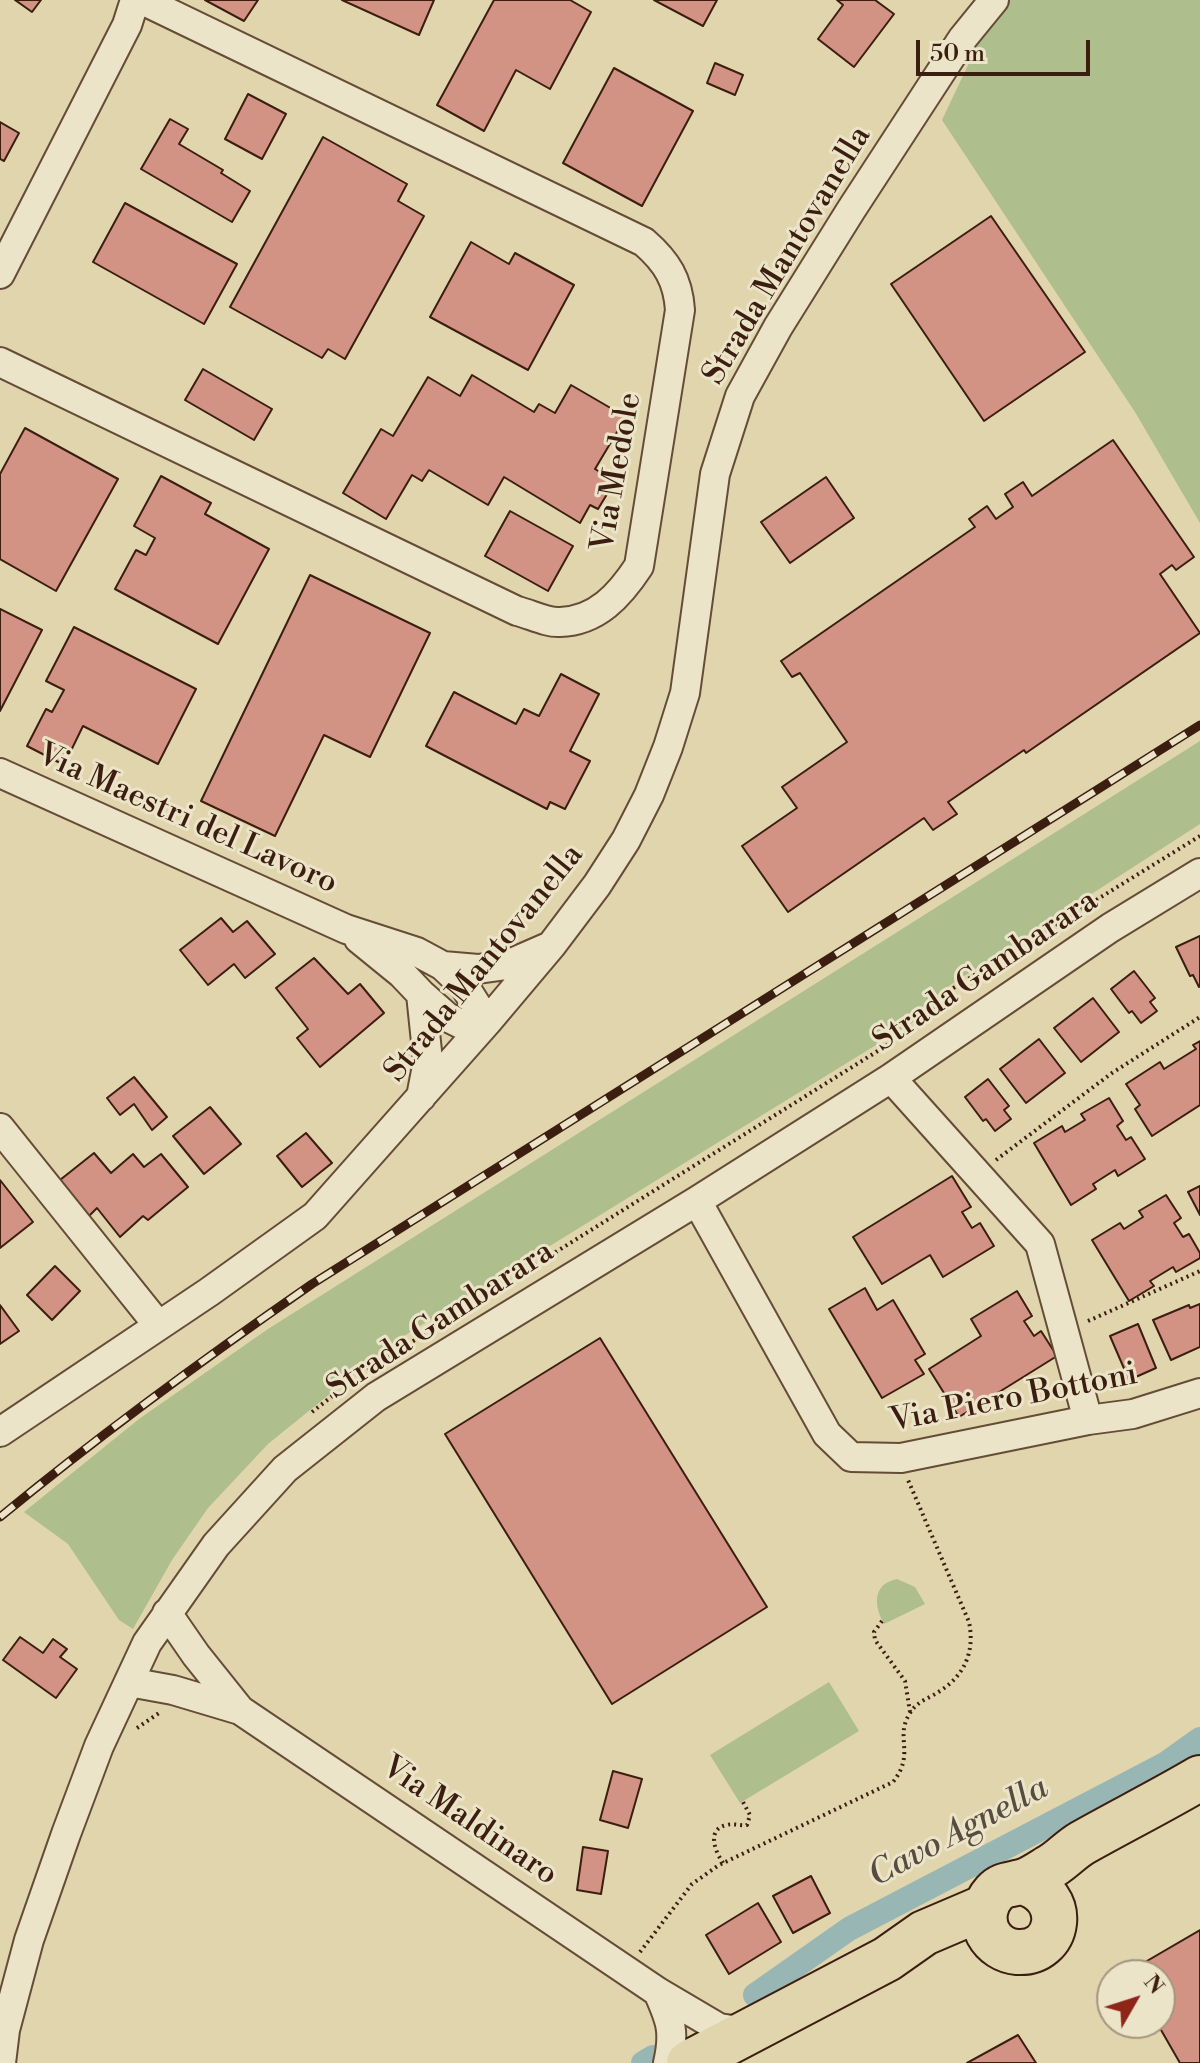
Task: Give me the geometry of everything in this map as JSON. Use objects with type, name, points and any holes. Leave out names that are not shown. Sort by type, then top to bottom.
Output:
[{"type":"main road","points":[[1120,1824],[1077,1868],[1064,1890],[1049,1936],[1039,1946],[1026,1952],[1003,1949],[989,1924],[995,1891],[1022,1882],[1053,1866],[1080,1844],[1200,1778]]},
{"type":"main road","points":[[1022,1882],[1044,1892],[1055,1915]]},
{"type":"main road","points":[[689,2063],[887,1959],[936,1942],[966,1937],[989,1924]]},
{"type":"street","points":[[0,274],[127,25],[135,0]]},
{"type":"street","name":"Via Medole","points":[[0,362],[517,611],[558,623],[585,617],[607,606],[623,590],[639,566],[680,310],[679,292],[661,256],[644,242],[142,0]]},
{"type":"street","name":"Strada Mantovanella","points":[[0,1432],[209,1292],[315,1216],[482,1027],[551,946],[597,885],[626,840],[649,795],[685,693],[715,474],[740,396],[778,327],[851,210],[963,38],[994,0]]},
{"type":"street","name":"Via Maestri del Lavoro","points":[[0,773],[346,929]]},
{"type":"street","name":"Strada Gambarara","points":[[1,2063],[5,2030],[29,1940],[99,1746],[147,1643],[216,1545],[285,1469],[376,1397],[697,1201],[891,1078],[1110,928],[1200,873]]},
{"type":"street","points":[[346,929],[417,952],[443,966],[465,987],[482,1027]]},
{"type":"street","points":[[346,929],[402,974],[447,1017],[482,1027]]},
{"type":"street","points":[[443,966],[478,969],[507,965],[551,946]]},
{"type":"street","points":[[420,1099],[428,1061],[421,994]]},
{"type":"street","points":[[891,1078],[1040,1244],[1088,1420]]},
{"type":"street","points":[[0,1128],[158,1325]]},
{"type":"street","name":"Via Piero Bottoni","points":[[697,1201],[827,1434],[851,1457],[901,1458],[1088,1420],[1133,1414],[1200,1393]]},
{"type":"street","name":"Via Maldinaro","points":[[167,1613],[240,1710],[658,1992],[719,2028],[747,2032]]},
{"type":"street","name":"Via Maldinaro","points":[[129,1682],[173,1690],[240,1710]]},
{"type":"street","points":[[658,1992],[670,2019],[674,2039],[668,2063]]},
{"type":"path","points":[[353,1380],[375,1363],[921,1024],[942,995],[1200,836]]},
{"type":"path","points":[[997,1158],[1112,1073],[1200,1017]]},
{"type":"path","points":[[1063,1329],[1097,1318],[1200,1271]]},
{"type":"path","points":[[309,1416],[342,1389]]},
{"type":"path","points":[[627,1971],[692,1884],[723,1863],[893,1782],[903,1769],[903,1730],[910,1712],[952,1683],[962,1670],[970,1652],[972,1636],[964,1605],[911,1489],[901,1458]]},
{"type":"path","points":[[882,1621],[874,1632],[875,1640],[905,1681],[910,1712]]},
{"type":"path","points":[[134,1730],[158,1715],[173,1690]]},
{"type":"path","points":[[723,1863],[713,1846],[714,1838],[719,1828],[747,1825],[750,1815],[743,1802]]},
{"type":"green space","points":[[999,0],[1200,0],[1200,523],[1135,412],[942,120]]},
{"type":"green space","points":[[1200,741],[1200,824],[941,991],[915,1021],[394,1342],[268,1444],[208,1508],[172,1560],[133,1629],[119,1620],[68,1544],[24,1512],[139,1419],[268,1329]]},
{"type":"green space","points":[[897,1579],[915,1587],[925,1604],[884,1624],[877,1597],[883,1586]]},
{"type":"green space","points":[[829,1682],[859,1731],[740,1803],[710,1755]]},
{"type":"building","points":[[15,0],[41,0],[32,12]]},
{"type":"building","points":[[205,0],[258,0],[244,21]]},
{"type":"building","points":[[342,0],[434,0],[419,35]]},
{"type":"building","points":[[494,0],[570,0],[591,12],[550,89],[516,70],[484,131],[437,105]]},
{"type":"building","points":[[654,0],[717,0],[703,26]]},
{"type":"building","points":[[837,0],[875,0],[894,14],[854,67],[818,39],[843,5]]},
{"type":"building","points":[[715,63],[743,75],[735,95],[707,83]]},
{"type":"building","points":[[614,68],[693,111],[642,206],[563,163]]},
{"type":"building","points":[[248,94],[286,114],[262,159],[225,139]]},
{"type":"building","points":[[170,119],[188,129],[179,144],[223,170],[221,173],[250,191],[232,222],[141,169]]},
{"type":"building","points":[[0,122],[19,133],[4,161],[0,159]]},
{"type":"building","points":[[323,137],[407,184],[398,201],[424,216],[345,359],[328,349],[322,358],[230,307]]},
{"type":"building","points":[[125,203],[237,264],[204,324],[93,262]]},
{"type":"building","points":[[991,216],[1085,352],[984,421],[891,284]]},
{"type":"building","points":[[471,242],[509,264],[515,253],[574,285],[528,370],[430,317]]},
{"type":"building","points":[[203,369],[272,409],[254,440],[185,400]]},
{"type":"building","points":[[472,375],[534,412],[539,404],[555,413],[571,385],[626,417],[595,469],[615,481],[598,509],[590,505],[580,523],[504,477],[488,505],[429,470],[422,481],[412,475],[386,519],[343,493],[381,429],[393,436],[428,377],[460,396]]},
{"type":"building","points":[[25,428],[118,479],[56,591],[0,559],[0,474]]},
{"type":"building","points":[[1113,440],[1194,557],[1176,570],[1172,565],[1160,574],[1200,633],[1026,753],[1024,750],[948,802],[957,814],[933,830],[924,818],[788,912],[742,846],[797,808],[782,787],[847,742],[800,673],[792,677],[781,661],[975,527],[969,519],[987,506],[996,519],[1013,507],[1005,494],[1023,482],[1032,496]]},
{"type":"building","points":[[161,476],[211,503],[205,514],[269,549],[218,644],[115,589],[136,550],[146,555],[155,538],[134,526]]},
{"type":"building","points":[[826,477],[854,518],[790,563],[761,522]]},
{"type":"building","points":[[510,511],[573,546],[548,591],[485,556]]},
{"type":"building","points":[[310,575],[430,633],[370,757],[324,735],[275,836],[201,801]]},
{"type":"building","points":[[0,609],[42,630],[0,711]]},
{"type":"building","points":[[74,627],[196,689],[158,764],[83,726],[64,765],[27,746],[46,709],[52,712],[64,690],[46,681]]},
{"type":"building","points":[[561,674],[599,694],[570,751],[590,761],[565,809],[550,802],[547,809],[426,746],[454,692],[516,724],[524,709],[539,716]]},
{"type":"building","points":[[221,918],[233,932],[247,921],[275,954],[245,978],[234,964],[208,985],[180,950]]},
{"type":"building","points":[[1200,936],[1200,986],[1199,987],[1176,947]]},
{"type":"building","points":[[314,958],[348,994],[360,984],[384,1013],[320,1067],[297,1038],[308,1029],[276,988]]},
{"type":"building","points":[[1134,971],[1155,998],[1150,1002],[1157,1011],[1141,1023],[1111,989]]},
{"type":"building","points":[[1093,998],[1119,1032],[1081,1062],[1054,1028]]},
{"type":"building","points":[[1039,1039],[1065,1073],[1026,1103],[1000,1069]]},
{"type":"building","points":[[1200,1041],[1200,1105],[1152,1136],[1135,1109],[1140,1105],[1126,1084],[1160,1062],[1164,1069],[1196,1049],[1193,1045]]},
{"type":"building","points":[[134,1077],[167,1117],[152,1130],[134,1104],[120,1115],[107,1098]]},
{"type":"building","points":[[988,1079],[1009,1106],[1004,1110],[1011,1119],[995,1131],[965,1097]]},
{"type":"building","points":[[1109,1098],[1123,1121],[1117,1126],[1126,1140],[1131,1137],[1145,1159],[1118,1176],[1115,1170],[1093,1184],[1096,1189],[1071,1205],[1034,1143],[1062,1126],[1065,1132],[1085,1120],[1081,1114]]},
{"type":"building","points":[[210,1107],[241,1144],[204,1174],[173,1136]]},
{"type":"building","points":[[306,1133],[332,1163],[302,1187],[277,1156]]},
{"type":"building","points":[[94,1153],[111,1173],[133,1154],[144,1167],[161,1154],[188,1187],[148,1220],[143,1216],[120,1237],[97,1208],[89,1216],[60,1180]]},
{"type":"building","points":[[952,1176],[971,1207],[962,1212],[972,1228],[980,1223],[994,1246],[943,1277],[930,1255],[882,1284],[853,1237]]},
{"type":"building","points":[[0,1180],[33,1222],[0,1248]]},
{"type":"building","points":[[1200,1186],[1200,1215],[1188,1192]]},
{"type":"building","points":[[1166,1195],[1181,1218],[1174,1223],[1183,1237],[1189,1234],[1200,1258],[1176,1272],[1173,1267],[1150,1281],[1154,1286],[1129,1301],[1092,1240],[1120,1223],[1124,1229],[1143,1217],[1139,1211]]},
{"type":"building","points":[[55,1266],[80,1291],[52,1320],[27,1295]]},
{"type":"building","points":[[865,1288],[877,1310],[893,1300],[925,1354],[915,1360],[924,1374],[882,1398],[829,1309]]},
{"type":"building","points":[[1017,1291],[1032,1316],[1024,1321],[1034,1336],[1041,1331],[1057,1356],[959,1417],[929,1369],[981,1336],[971,1319]]},
{"type":"building","points":[[1200,1304],[1200,1347],[1171,1360],[1153,1320],[1189,1305],[1190,1308]]},
{"type":"building","points":[[0,1305],[19,1331],[0,1344]]},
{"type":"building","points":[[1138,1324],[1156,1368],[1129,1380],[1110,1336]]},
{"type":"building","points":[[600,1338],[767,1607],[612,1704],[445,1434]]},
{"type":"building","points":[[20,1637],[43,1653],[53,1639],[67,1649],[60,1657],[77,1669],[56,1698],[3,1660]]},
{"type":"building","points":[[613,1771],[642,1779],[628,1828],[600,1820]]},
{"type":"building","points":[[583,1847],[608,1851],[601,1894],[577,1890]]},
{"type":"building","points":[[811,1876],[830,1913],[793,1933],[773,1896]]},
{"type":"building","points":[[758,1903],[781,1942],[729,1974],[706,1935]]},
{"type":"building","points":[[1200,1930],[1200,2063],[1180,2063],[1166,2039],[1176,2039],[1176,1959],[1150,1959]]},
{"type":"building","points":[[1018,2035],[1036,2063],[967,2063]]},
{"type":"waterway","name":"Cavo Agnella","points":[[755,1995],[849,1929],[1165,1764],[1200,1739]]},
{"type":"waterway","name":"Cavo Agnella","points":[[643,2063],[653,2057]]},
{"type":"railway","points":[[0,1517],[154,1397],[312,1284],[1200,725]]}]
